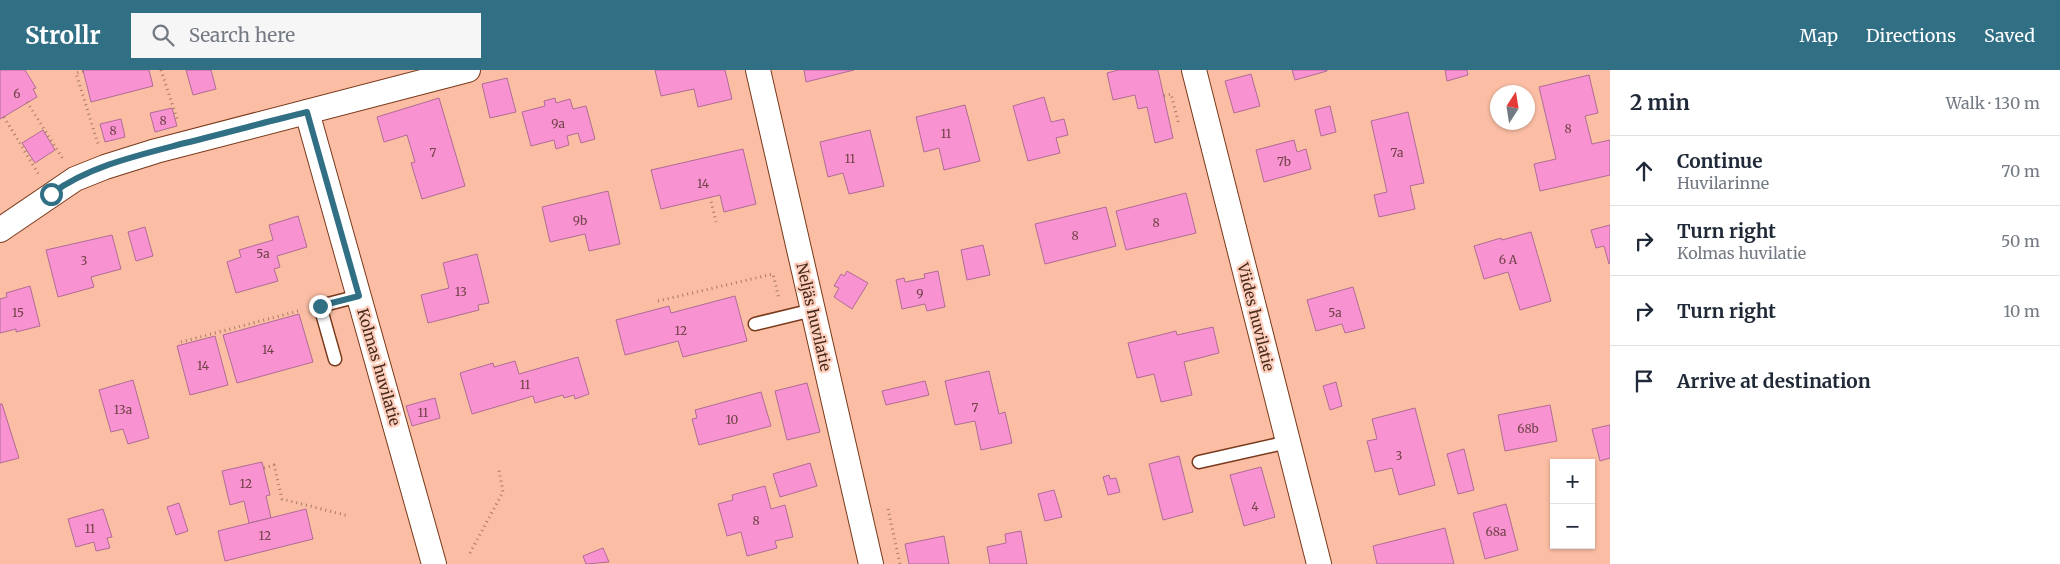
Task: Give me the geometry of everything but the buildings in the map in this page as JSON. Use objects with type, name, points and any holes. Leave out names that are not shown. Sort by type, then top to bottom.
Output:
[{"type":"street","points":[[0,230],[75,179],[105,166],[184,143],[468,70]]},
{"type":"street","name":"Neljäs huvilatie","points":[[758,70],[871,564]]},
{"type":"street","name":"Viides huvilatie","points":[[1194,70],[1319,564]]},
{"type":"street","name":"Kolmas huvilatie","points":[[307,112],[434,564]]},
{"type":"lane","points":[[335,360],[320,306],[359,296]]},
{"type":"lane","points":[[755,324],[813,310]]},
{"type":"lane","points":[[1199,462],[1288,442]]},
{"type":"path","points":[[161,70],[184,143]]},
{"type":"path","points":[[83,71],[76,73],[105,166]]},
{"type":"path","points":[[1164,96],[1171,94],[1179,125]]},
{"type":"path","points":[[27,102],[75,179]]},
{"type":"path","points":[[4,117],[51,194]]},
{"type":"path","points":[[710,197],[716,222]]},
{"type":"path","points":[[658,301],[773,274],[784,317]]},
{"type":"path","points":[[181,342],[320,306]]},
{"type":"path","points":[[264,468],[274,465],[282,499],[349,516]]},
{"type":"path","points":[[470,553],[503,492],[499,470]]},
{"type":"path","points":[[888,509],[900,564]]},
{"type":"route","points":[[51,194],[75,179],[105,166],[307,112],[359,296],[320,306]]}]
